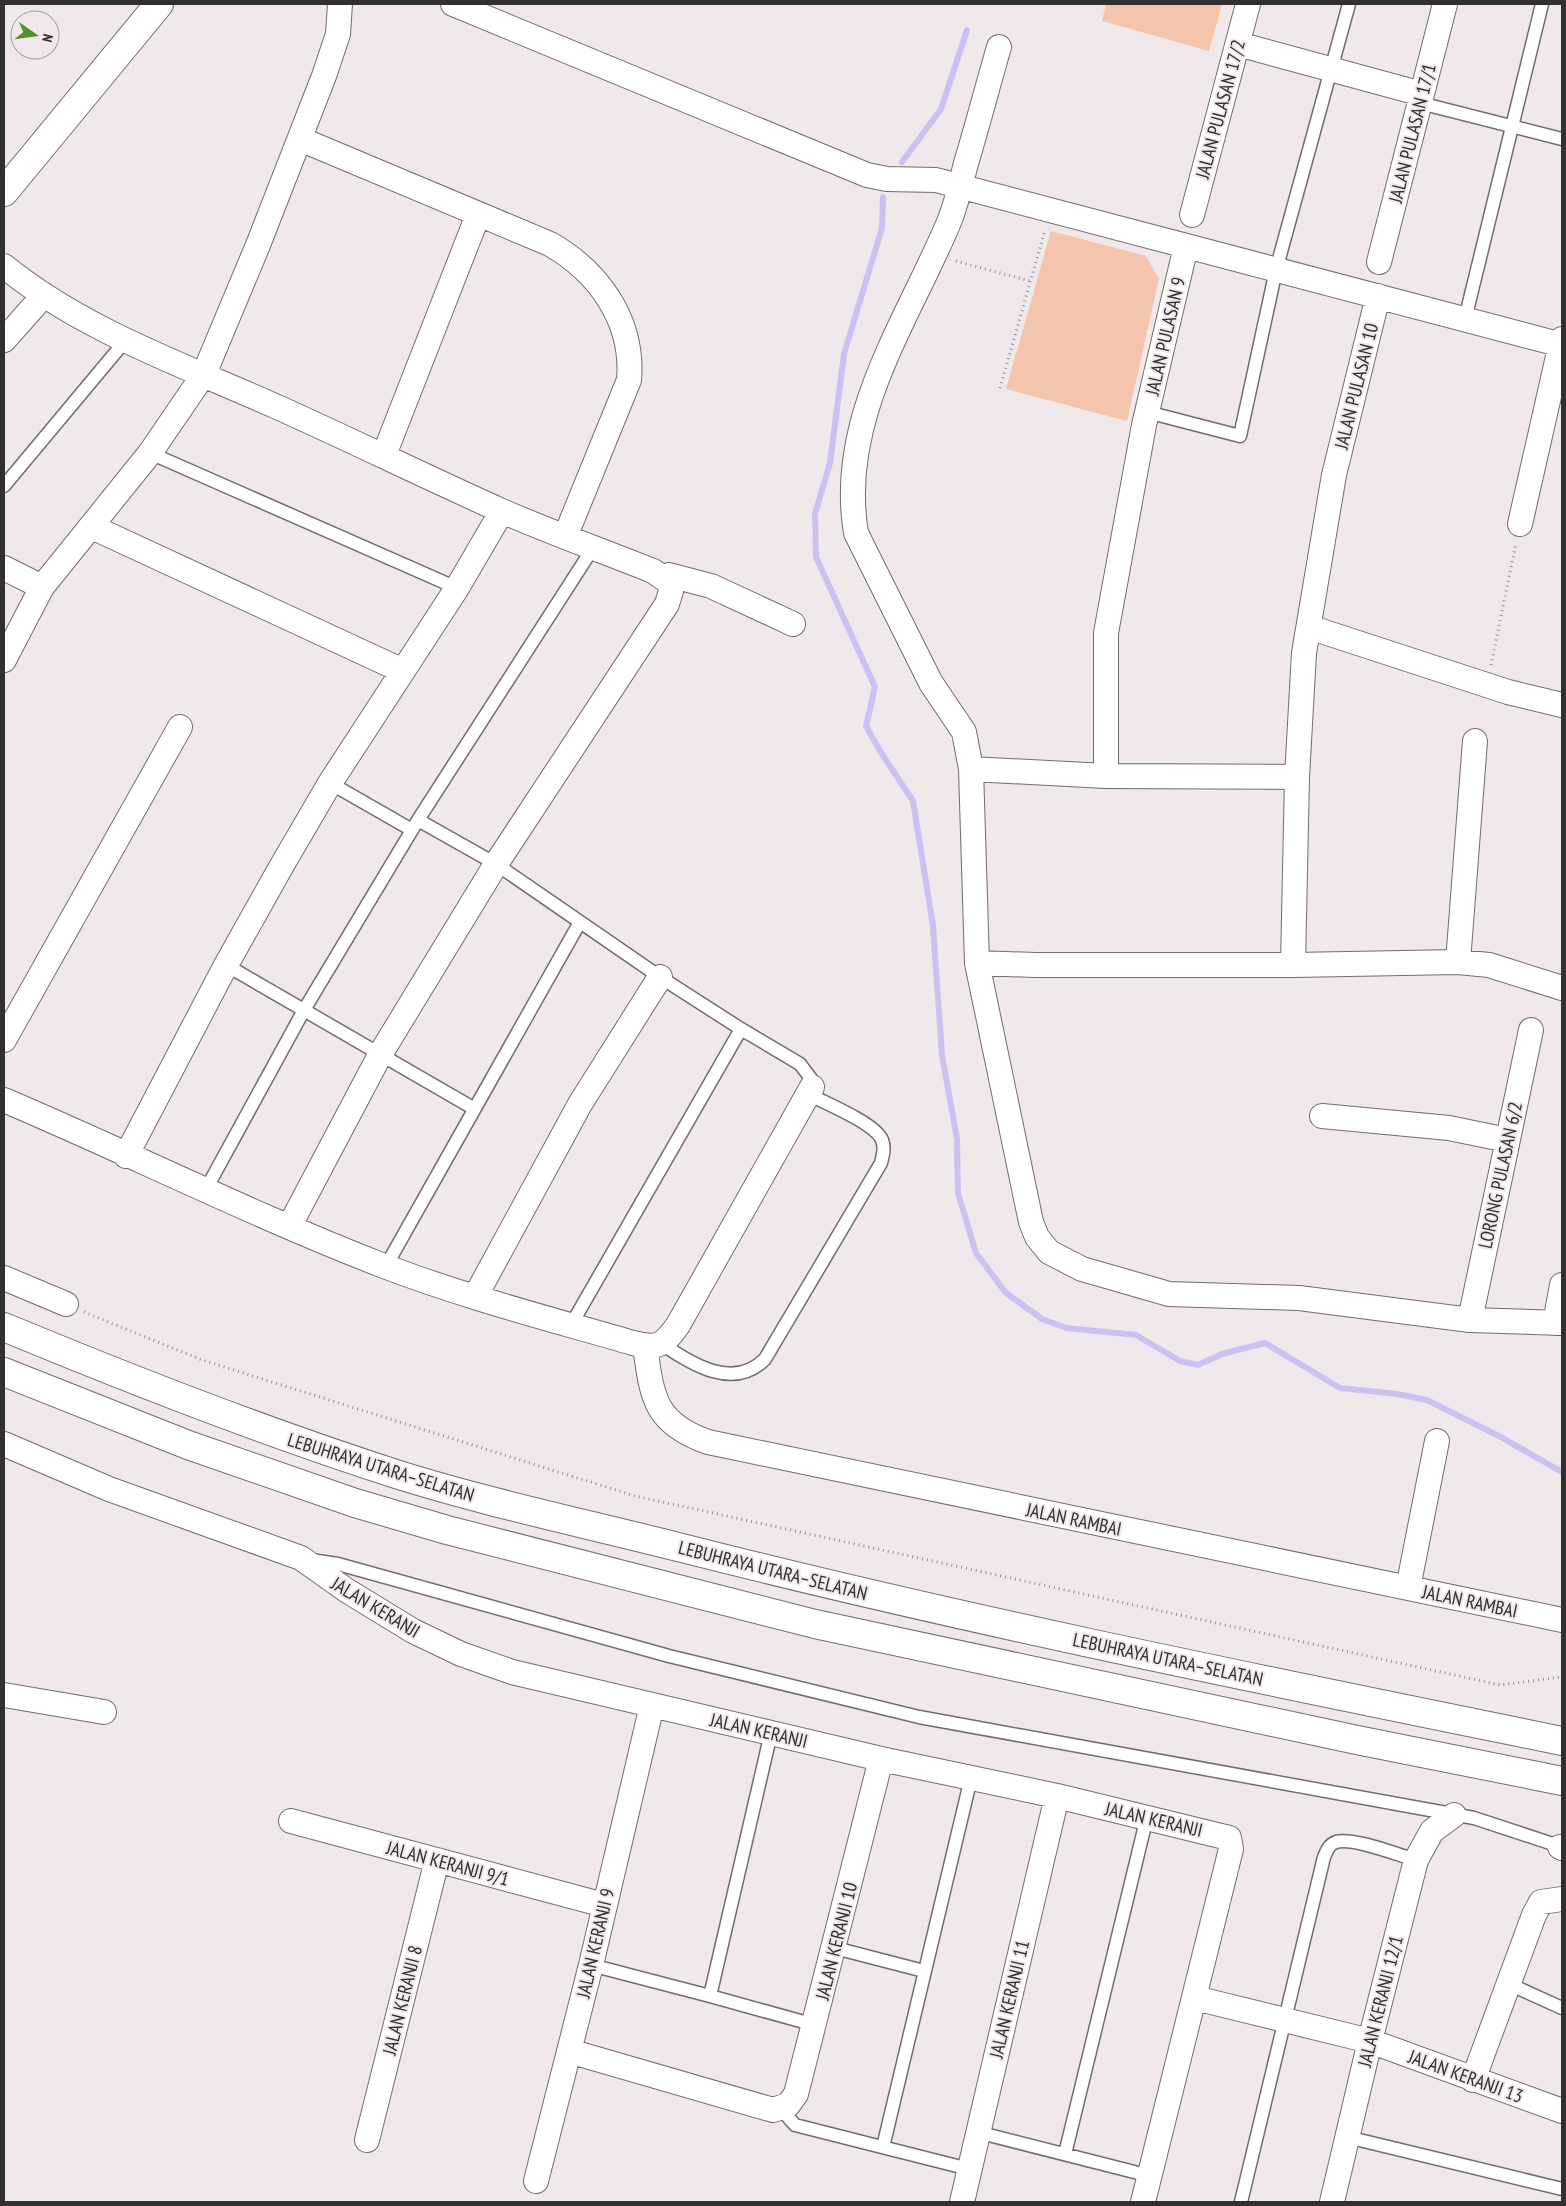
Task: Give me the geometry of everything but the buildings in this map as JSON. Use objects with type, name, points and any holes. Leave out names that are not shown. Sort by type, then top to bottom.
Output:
[{"type":"main road","points":[[4,192],[159,4]]},
{"type":"main road","name":"LEBUHRAYA UTARA–SELATAN","points":[[4,1327],[249,1425],[401,1475],[477,1497],[868,1593],[1241,1675],[1562,1741]]},
{"type":"main road","name":"LEBUHRAYA UTARA–SELATAN","points":[[4,1372],[188,1445],[355,1502],[447,1530],[834,1628],[1376,1744],[1562,1781]]},
{"type":"street","points":[[4,660],[42,587],[150,453],[204,374],[300,140],[338,34],[340,4]]},
{"type":"street","points":[[453,4],[867,175],[888,179],[936,180],[1562,343],[1520,524]]},
{"type":"street","name":"JALAN PULASAN 17/2","points":[[1192,215],[1248,4]]},
{"type":"street","name":"JALAN PULASAN 17/1","points":[[1379,262],[1445,4]]},
{"type":"street","points":[[1238,44],[1332,70],[1421,98]]},
{"type":"street","points":[[999,47],[949,221],[884,358],[869,395],[858,442],[851,505],[856,533],[931,683],[964,732],[971,768],[977,963],[1031,1222],[1037,1237],[1049,1252],[1082,1269],[1169,1294],[1299,1298],[1470,1320],[1559,1323],[1562,1285]]},
{"type":"street","points":[[300,140],[550,244],[580,263],[612,303],[627,343],[630,361],[629,380],[565,537]]},
{"type":"street","points":[[384,455],[478,215]]},
{"type":"street","name":"JALAN PULASAN 9","points":[[1106,776],[1106,634],[1145,419],[1186,246]]},
{"type":"street","points":[[4,266],[76,315],[126,340],[384,455],[502,511],[653,570],[669,582]]},
{"type":"street","points":[[4,340],[44,295]]},
{"type":"street","name":"JALAN PULASAN 10","points":[[1293,965],[1297,778],[1301,696],[1309,627],[1334,475],[1378,296]]},
{"type":"street","points":[[126,1156],[226,965],[330,783],[457,588],[502,511]]},
{"type":"street","points":[[92,527],[403,671]]},
{"type":"street","points":[[4,568],[42,587]]},
{"type":"street","points":[[289,1228],[381,1053],[496,864],[667,604],[671,591],[670,575],[697,581],[793,624]]},
{"type":"street","points":[[1309,627],[1486,685],[1562,705]]},
{"type":"street","points":[[4,1040],[180,727]]},
{"type":"street","points":[[1458,962],[1475,741]]},
{"type":"street","points":[[971,768],[1106,776],[1297,778]]},
{"type":"street","points":[[977,963],[1035,965],[1293,965],[1458,962],[1489,965],[1562,988]]},
{"type":"street","points":[[475,1297],[580,1104],[660,977]]},
{"type":"street","name":"LORONG PULASAN 6/2","points":[[1470,1320],[1531,1030]]},
{"type":"street","points":[[4,1100],[289,1228],[386,1266],[475,1297],[571,1325],[654,1345],[678,1325],[810,1090]]},
{"type":"street","points":[[1322,1116],[1449,1128],[1507,1140]]},
{"type":"street","points":[[4,1278],[66,1304]]},
{"type":"street","name":"JALAN RAMBAI","points":[[654,1345],[650,1379],[664,1416],[683,1432],[708,1442],[1562,1620]]},
{"type":"street","points":[[1408,1588],[1437,1441]]},
{"type":"street","name":"JALAN KERANJI","points":[[4,1444],[109,1489],[301,1558],[346,1590],[413,1631],[461,1654],[512,1672],[771,1734],[1057,1796],[1225,1835],[1232,1842],[1231,1849],[1194,1998]]},
{"type":"street","points":[[4,1695],[104,1712]]},
{"type":"street","name":"JALAN KERANJI 9","points":[[536,2181],[591,1965],[652,1705]]},
{"type":"street","name":"JALAN KERANJI 10","points":[[777,2110],[793,2101],[796,2094],[835,1948],[881,1759]]},
{"type":"street","name":"JALAN KERANJI 11","points":[[962,2202],[1057,1796]]},
{"type":"street","name":"JALAN KERANJI 12/1","points":[[1332,2202],[1416,1860],[1432,1831],[1454,1815]]},
{"type":"street","name":"JALAN KERANJI 9/1","points":[[291,1821],[604,1905]]},
{"type":"street","name":"JALAN KERANJI 8","points":[[367,2140],[438,1860]]},
{"type":"street","points":[[1473,2080],[1534,1915],[1552,1900]]},
{"type":"street","points":[[1143,2202],[1194,1998]]},
{"type":"street","name":"JALAN KERANJI 13","points":[[1194,1998],[1370,2041],[1473,2080],[1562,2110]]},
{"type":"street","points":[[569,2050],[777,2110]]},
{"type":"lane","points":[[1145,419],[1240,436],[1276,270],[1349,4]]},
{"type":"lane","points":[[1464,319],[1542,4]]},
{"type":"lane","points":[[1421,98],[1562,139]]},
{"type":"lane","points":[[4,486],[126,340]]},
{"type":"lane","points":[[150,453],[457,588]]},
{"type":"lane","points":[[205,1191],[304,1010],[415,825],[593,548]]},
{"type":"lane","points":[[330,783],[496,864],[660,977],[800,1064],[812,1080],[810,1090],[875,1131],[883,1142],[883,1155],[880,1163],[765,1359],[746,1372],[724,1374],[702,1368],[654,1345]]},
{"type":"lane","points":[[386,1266],[473,1108],[580,922]]},
{"type":"lane","points":[[226,965],[381,1053],[473,1108]]},
{"type":"lane","points":[[571,1325],[741,1029]]},
{"type":"lane","points":[[301,1558],[338,1564],[669,1656],[918,1717],[1454,1815],[1507,1827],[1562,1847]]},
{"type":"lane","points":[[710,1996],[771,1734]]},
{"type":"lane","points":[[883,2147],[971,1778]]},
{"type":"lane","points":[[1065,2154],[1148,1817]]},
{"type":"lane","points":[[1241,2202],[1329,1846],[1335,1842],[1354,1843],[1416,1860]]},
{"type":"lane","points":[[835,1948],[924,1971]]},
{"type":"lane","points":[[591,1965],[815,2026]]},
{"type":"lane","points":[[1509,1984],[1562,2008]]},
{"type":"lane","points":[[777,2110],[795,2125],[969,2168]]},
{"type":"lane","points":[[977,2132],[1150,2176]]},
{"type":"lane","points":[[1347,2137],[1562,2189]]},
{"type":"path","points":[[1000,388],[1051,211]]},
{"type":"path","points":[[933,255],[1030,281]]},
{"type":"path","points":[[1486,685],[1520,524]]},
{"type":"path","points":[[66,1304],[202,1360],[635,1496],[1500,1685],[1562,1677]]},
{"type":"shaded area","points":[[1106,4],[1222,4],[1209,51],[1102,21]]},
{"type":"shaded area","points":[[1051,231],[1146,256],[1159,279],[1127,421],[1006,389]]},
{"type":"waterway","points":[[902,162],[941,109],[967,30]]},
{"type":"waterway","points":[[883,197],[882,228],[844,354],[830,463],[815,514],[816,557],[875,687],[866,726],[913,801],[933,926],[942,1055],[957,1139],[958,1193],[976,1253],[1006,1293],[1042,1319],[1066,1328],[1136,1335],[1180,1361],[1198,1365],[1222,1354],[1265,1343],[1340,1388],[1397,1394],[1427,1400],[1499,1436],[1562,1472]]}]
